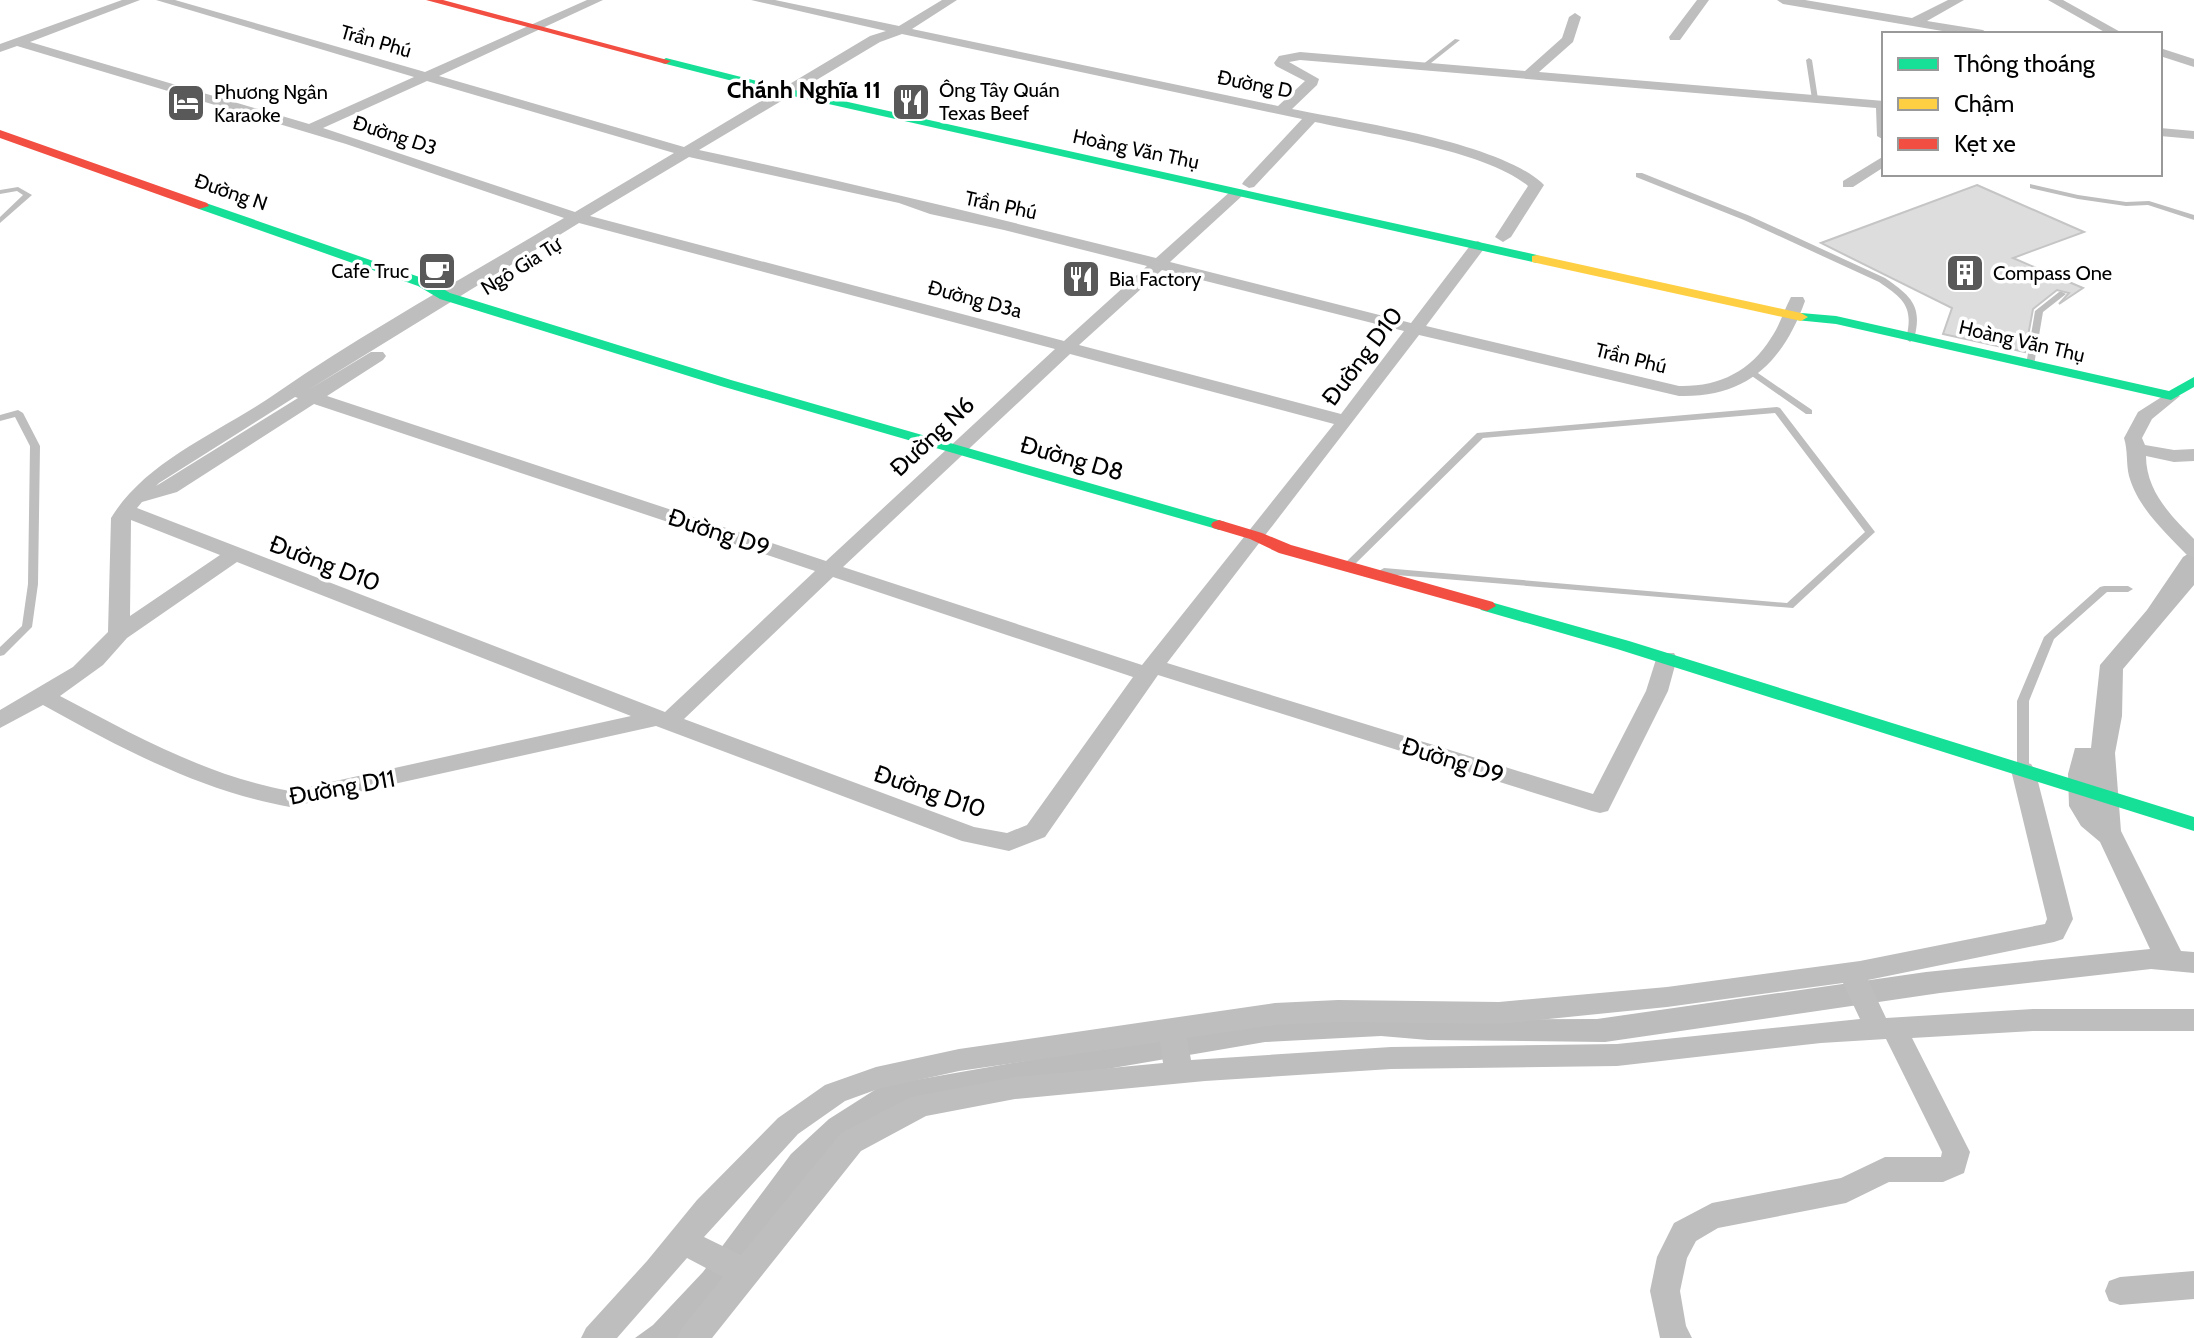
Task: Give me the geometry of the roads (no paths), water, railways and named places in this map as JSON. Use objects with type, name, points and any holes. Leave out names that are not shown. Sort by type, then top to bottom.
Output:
[{"type":"street","points":[[0,48],[134,0]]},
{"type":"street","name":"Trần Phú","points":[[162,0],[683,151],[903,199],[935,211],[1005,225],[1415,329],[1685,391],[1710,391],[1752,372],[1778,343],[1794,309]]},
{"type":"street","name":"Hoàng Văn Thụ","points":[[431,0],[463,2],[541,25],[800,90],[1010,138],[1390,220],[1503,237],[1550,254]]},
{"type":"street","points":[[309,129],[597,0]]},
{"type":"street","points":[[757,0],[900,31]]},
{"type":"street","name":"Ngô Gia Tự","points":[[131,503],[170,488],[301,393],[445,296],[683,151],[891,42],[900,31],[951,0]]},
{"type":"street","points":[[1675,37],[1703,0]]},
{"type":"street","points":[[1783,0],[1971,32]]},
{"type":"street","points":[[1913,22],[1958,0]]},
{"type":"street","points":[[2054,0],[2114,32]]},
{"type":"street","points":[[1529,74],[1568,39],[1575,17]]},
{"type":"street","name":"Đường D","points":[[900,31],[1425,141],[1530,179],[1536,185],[1503,237]]},
{"type":"street","name":"Đường D3","points":[[17,42],[309,129],[594,222]]},
{"type":"street","points":[[2167,55],[2194,46]]},
{"type":"street","points":[[2167,55],[2194,63]]},
{"type":"street","points":[[1282,110],[1312,79],[1281,63],[1284,59],[1308,56],[1882,105]]},
{"type":"street","name":"Ngô Gia Tự","points":[[301,393],[464,301],[702,155],[800,90]]},
{"type":"street","name":"Đường N6","points":[[662,720],[830,569],[1157,263],[1243,188],[1313,116]]},
{"type":"street","points":[[2162,132],[2194,135]]},
{"type":"street","name":"Đường N","points":[[2,136],[423,283],[445,296],[464,301]]},
{"type":"street","points":[[1848,184],[1882,161]]},
{"type":"street","name":"Hoàng Văn Thụ","points":[[1390,220],[1478,246],[1550,254],[1794,309],[1910,339],[2171,396]]},
{"type":"street","name":"Đường D3a","points":[[594,222],[1345,421]]},
{"type":"street","name":"Đường D10","points":[[131,503],[234,555],[971,835],[1009,842],[1036,831],[1150,670],[1478,246]]},
{"type":"street","name":"Đường D8","points":[[464,301],[726,383],[1666,658],[2194,824]]},
{"type":"street","points":[[2187,544],[2148,501],[2135,464],[2137,449],[2133,438],[2144,416],[2194,381]]},
{"type":"street","name":"Đường D9","points":[[301,393],[830,569],[1150,670],[1600,805],[1657,691],[1666,658]]},
{"type":"street","points":[[2137,449],[2174,456],[2194,455]]},
{"type":"street","points":[[0,720],[109,650],[119,633],[131,503]]},
{"type":"street","points":[[119,633],[234,555]]},
{"type":"street","name":"Đường D11","points":[[42,695],[137,746],[258,796],[290,799],[662,720]]},
{"type":"street","points":[[597,1338],[708,1209],[788,1126],[835,1093],[876,1078],[959,1060],[1275,1014],[1338,1011],[1499,1013],[1667,997],[1851,972],[2054,932],[2060,919],[2023,770]]},
{"type":"street","points":[[1676,1338],[1671,1328],[1665,1291],[1672,1257],[1685,1232],[1712,1216],[1846,1190],[1885,1169],[1943,1170],[1954,1164],[1956,1152],[1851,972]]},
{"type":"street","points":[[693,1338],[851,1142],[921,1105],[1015,1088],[1391,1058],[1617,1055],[1821,1032],[1886,1028],[2033,1020],[2194,1020]]},
{"type":"street","points":[[1172,1030],[1179,1073]]},
{"type":"street","points":[[682,1241],[746,1273]]},
{"type":"street","points":[[2120,1291],[2194,1285]]},
{"type":"lane","points":[[1424,66],[1457,40]]},
{"type":"lane","points":[[1809,60],[1815,99]]},
{"type":"lane","points":[[1639,175],[1747,218],[1882,280],[1899,292],[1914,311],[1915,323],[1910,339]]},
{"type":"lane","points":[[2033,186],[2078,197],[2126,204],[2149,203],[2194,218]]},
{"type":"lane","points":[[0,192],[18,189],[28,195],[0,221]]},
{"type":"lane","points":[[2030,365],[2039,311],[2062,294]]},
{"type":"lane","points":[[1752,372],[1809,412]]},
{"type":"lane","points":[[1777,410],[1870,532],[1789,606],[1349,567],[1480,435],[1777,410]]},
{"type":"lane","points":[[0,418],[18,413],[35,446],[33,584],[27,627],[0,653]]},
{"type":"lane","points":[[2023,770],[2023,701],[2049,637],[2104,589],[2128,589]]},
{"type":"place","name":"Ông Tây Quán Texas Beef","points":[[911,102]]},
{"type":"place","name":"Phương Ngân Karaoke","points":[[186,103]]},
{"type":"place","name":"Cafe Truc","points":[[437,271]]},
{"type":"place","name":"Compass One","points":[[1965,273]]},
{"type":"place","name":"Bia Factory","points":[[1081,279]]},
{"type":"district","name":"Chánh Nghĩa 11","points":[[804,89]]}]
